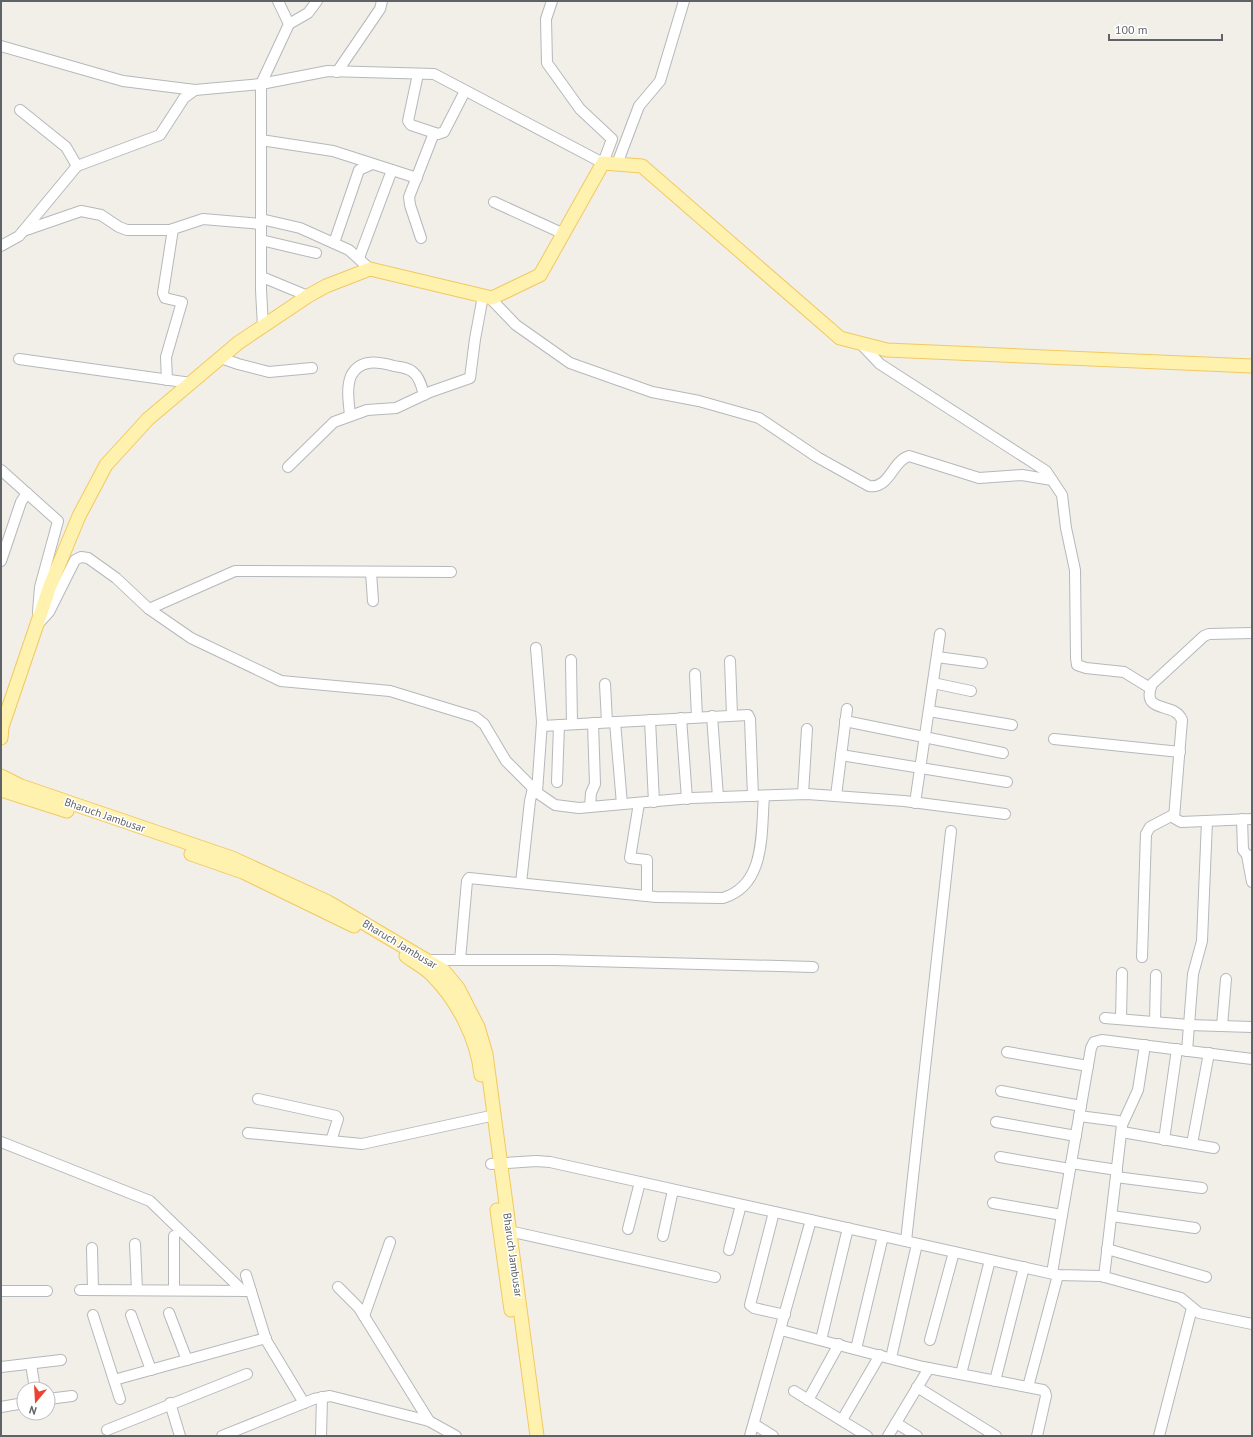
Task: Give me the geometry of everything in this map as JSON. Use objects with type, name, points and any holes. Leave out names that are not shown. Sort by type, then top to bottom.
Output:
[{"type":"main road","points":[[1,731],[50,586],[79,516],[106,465],[148,419],[221,358],[308,296],[326,286],[370,269],[487,297],[540,275],[603,163],[642,166],[840,338],[887,350],[1252,366]]},
{"type":"main road","name":"Bharuch Jambusar","points":[[1,776],[17,785],[232,858],[321,898],[428,960],[438,973],[469,1029],[480,1069],[490,1116],[495,1163],[521,1349],[537,1436]]},
{"type":"main road","name":"Bharuch Jambusar","points":[[1,790],[120,828],[243,872],[353,925],[438,973]]},
{"type":"main road","name":"Bharuch Jambusar","points":[[495,1163],[509,1231],[529,1436]]},
{"type":"street","points":[[279,1],[289,24]]},
{"type":"street","points":[[263,327],[261,290],[261,84],[289,24],[308,13],[317,1]]},
{"type":"street","points":[[337,72],[380,9],[382,1]]},
{"type":"street","points":[[1,46],[123,81],[195,90],[261,84],[328,71],[434,74],[603,163],[612,139],[580,109],[547,63],[546,19],[552,1]]},
{"type":"street","points":[[617,164],[640,106],[660,81],[684,1]]},
{"type":"street","points":[[418,74],[408,119],[411,124],[434,133],[440,135],[444,132],[465,91]]},
{"type":"street","points":[[1,246],[19,236],[77,166],[160,135],[184,98],[195,90]]},
{"type":"street","points":[[20,110],[66,147],[77,166]]},
{"type":"street","points":[[421,238],[409,201],[434,133]]},
{"type":"street","points":[[261,140],[333,151],[417,178]]},
{"type":"street","points":[[334,243],[359,170],[372,164]]},
{"type":"street","points":[[359,258],[392,170]]},
{"type":"street","points":[[494,202],[564,234]]},
{"type":"street","points":[[23,230],[78,211],[101,215],[119,227],[127,230],[173,229],[203,219],[261,222],[300,228],[350,250],[370,269]]},
{"type":"street","points":[[167,380],[166,357],[182,302],[165,298],[163,293],[173,229]]},
{"type":"street","points":[[261,240],[316,253]]},
{"type":"street","points":[[262,277],[308,296]]},
{"type":"street","points":[[288,467],[329,425],[370,409],[396,408],[424,395],[470,378],[475,338],[487,297],[512,321],[570,363],[652,392],[699,401],[759,418],[817,457],[869,486],[874,487],[883,483],[902,459],[909,456],[979,478],[1022,475],[1052,480]]},
{"type":"street","points":[[860,343],[880,364],[1043,469],[1062,495],[1066,528],[1075,570],[1076,658],[1078,665],[1086,668],[1124,672],[1150,688]]},
{"type":"street","points":[[221,358],[269,372],[312,368]]},
{"type":"street","points":[[19,359],[191,383]]},
{"type":"street","points":[[350,416],[348,398],[351,377],[355,370],[363,364],[375,362],[408,369],[419,378],[424,395]]},
{"type":"street","points":[[1,470],[56,519],[58,523],[40,587],[37,626]]},
{"type":"street","points":[[1,561],[21,502],[27,493]]},
{"type":"street","points":[[37,626],[49,612],[75,560],[81,557],[88,558],[116,578],[194,640],[284,682],[390,691],[475,717],[484,724],[504,758],[535,790],[555,805],[574,808],[718,797],[803,794],[914,802],[1005,814]]},
{"type":"street","points":[[152,607],[235,572],[451,572]]},
{"type":"street","points":[[371,572],[373,601]]},
{"type":"street","points":[[1252,633],[1210,634],[1204,636],[1152,684],[1149,699],[1152,703],[1181,715],[1183,724],[1173,814],[1174,818],[1181,822],[1247,819],[1243,850],[1249,856],[1252,882]]},
{"type":"street","points":[[914,802],[940,634]]},
{"type":"street","points":[[522,883],[530,801],[535,790],[542,726],[536,648]]},
{"type":"street","points":[[937,657],[982,663]]},
{"type":"street","points":[[571,660],[572,724]]},
{"type":"street","points":[[730,661],[732,715]]},
{"type":"street","points":[[695,674],[697,717]]},
{"type":"street","points":[[933,683],[971,691]]},
{"type":"street","points":[[605,684],[622,804]]},
{"type":"street","points":[[836,796],[847,709]]},
{"type":"street","points":[[929,711],[1012,725]]},
{"type":"street","points":[[542,726],[746,714],[750,716],[752,796]]},
{"type":"street","points":[[712,716],[718,797]]},
{"type":"street","points":[[681,718],[687,799]]},
{"type":"street","points":[[650,720],[654,802]]},
{"type":"street","points":[[846,721],[1003,753]]},
{"type":"street","points":[[590,807],[591,793],[595,784],[593,723]]},
{"type":"street","points":[[557,782],[559,725]]},
{"type":"street","points":[[803,794],[807,729]]},
{"type":"street","points":[[1054,738],[1180,752]]},
{"type":"street","points":[[841,755],[1008,782]]},
{"type":"street","points":[[460,960],[468,879],[472,878],[647,896],[723,898],[741,890],[749,881],[756,866],[761,838],[764,796]]},
{"type":"street","points":[[639,803],[630,858],[647,860],[647,896]]},
{"type":"street","points":[[1142,956],[1146,834],[1150,827],[1173,814]]},
{"type":"street","points":[[1164,1140],[1182,1050],[1189,1025],[1193,974],[1202,941],[1207,821]]},
{"type":"street","points":[[906,1241],[951,832]]},
{"type":"street","points":[[428,960],[554,960],[813,967]]},
{"type":"street","points":[[1121,1019],[1122,973]]},
{"type":"street","points":[[1155,1022],[1156,975]]},
{"type":"street","points":[[1222,1026],[1226,980]]},
{"type":"street","points":[[1105,1018],[1189,1025],[1252,1027]]},
{"type":"street","points":[[1028,1387],[1055,1274],[1062,1215],[1092,1045],[1098,1040],[1252,1059]]},
{"type":"street","points":[[1104,1277],[1122,1129],[1138,1090],[1145,1045]]},
{"type":"street","points":[[1007,1052],[1088,1066]]},
{"type":"street","points":[[1192,1144],[1209,1053]]},
{"type":"street","points":[[1001,1091],[1118,1122],[1122,1129],[1164,1140],[1214,1148]]},
{"type":"street","points":[[258,1099],[336,1116],[338,1118],[331,1142]]},
{"type":"street","points":[[248,1133],[331,1142],[366,1143],[490,1116]]},
{"type":"street","points":[[996,1122],[1076,1136]]},
{"type":"street","points":[[1,1142],[150,1201],[247,1290]]},
{"type":"street","points":[[1000,1157],[1070,1166],[1202,1188]]},
{"type":"street","points":[[495,1163],[543,1161],[1055,1274],[1104,1277],[1181,1298],[1199,1313],[1252,1324]]},
{"type":"street","points":[[628,1229],[640,1182]]},
{"type":"street","points":[[663,1236],[673,1190]]},
{"type":"street","points":[[993,1203],[1062,1215]]},
{"type":"street","points":[[729,1250],[740,1205]]},
{"type":"street","points":[[774,1212],[750,1305],[754,1308],[785,1315]]},
{"type":"street","points":[[1112,1216],[1195,1228]]},
{"type":"street","points":[[750,1436],[811,1220]]},
{"type":"street","points":[[821,1340],[848,1228]]},
{"type":"street","points":[[509,1231],[714,1277]]},
{"type":"street","points":[[174,1236],[174,1290]]},
{"type":"street","points":[[856,1349],[883,1236]]},
{"type":"street","points":[[364,1316],[390,1242]]},
{"type":"street","points":[[135,1244],[137,1290]]},
{"type":"street","points":[[891,1358],[917,1244]]},
{"type":"street","points":[[92,1248],[93,1290]]},
{"type":"street","points":[[1107,1249],[1206,1277]]},
{"type":"street","points":[[930,1340],[954,1252]]},
{"type":"street","points":[[961,1374],[990,1260]]},
{"type":"street","points":[[995,1381],[1024,1267]]},
{"type":"street","points":[[246,1275],[247,1290],[266,1338],[304,1403]]},
{"type":"street","points":[[338,1287],[356,1305],[364,1316],[429,1421]]},
{"type":"street","points":[[80,1290],[247,1290]]},
{"type":"street","points":[[1,1291],[47,1291]]},
{"type":"street","points":[[1159,1436],[1192,1308]]},
{"type":"street","points":[[169,1313],[187,1360]]},
{"type":"street","points":[[93,1315],[120,1399]]},
{"type":"street","points":[[131,1315],[151,1370]]},
{"type":"street","points":[[781,1330],[929,1368],[1043,1390],[1046,1394],[1037,1436]]},
{"type":"street","points":[[114,1380],[266,1338]]},
{"type":"street","points":[[808,1400],[839,1344]]},
{"type":"street","points":[[842,1420],[880,1355]]},
{"type":"street","points":[[1,1367],[61,1360]]},
{"type":"street","points":[[31,1364],[34,1381]]},
{"type":"street","points":[[888,1436],[929,1368]]},
{"type":"street","points":[[107,1430],[170,1403],[247,1374]]},
{"type":"street","points":[[917,1387],[996,1436]]},
{"type":"street","points":[[794,1391],[868,1436]]},
{"type":"street","points":[[56,1399],[72,1396]]},
{"type":"street","points":[[322,1397],[322,1436]]},
{"type":"street","points":[[222,1436],[322,1397],[339,1397],[429,1421],[456,1436]]},
{"type":"street","points":[[170,1403],[180,1436]]},
{"type":"street","points":[[1,1407],[16,1404]]},
{"type":"street","points":[[896,1423],[917,1436]]},
{"type":"street","points":[[754,1424],[773,1436]]}]
